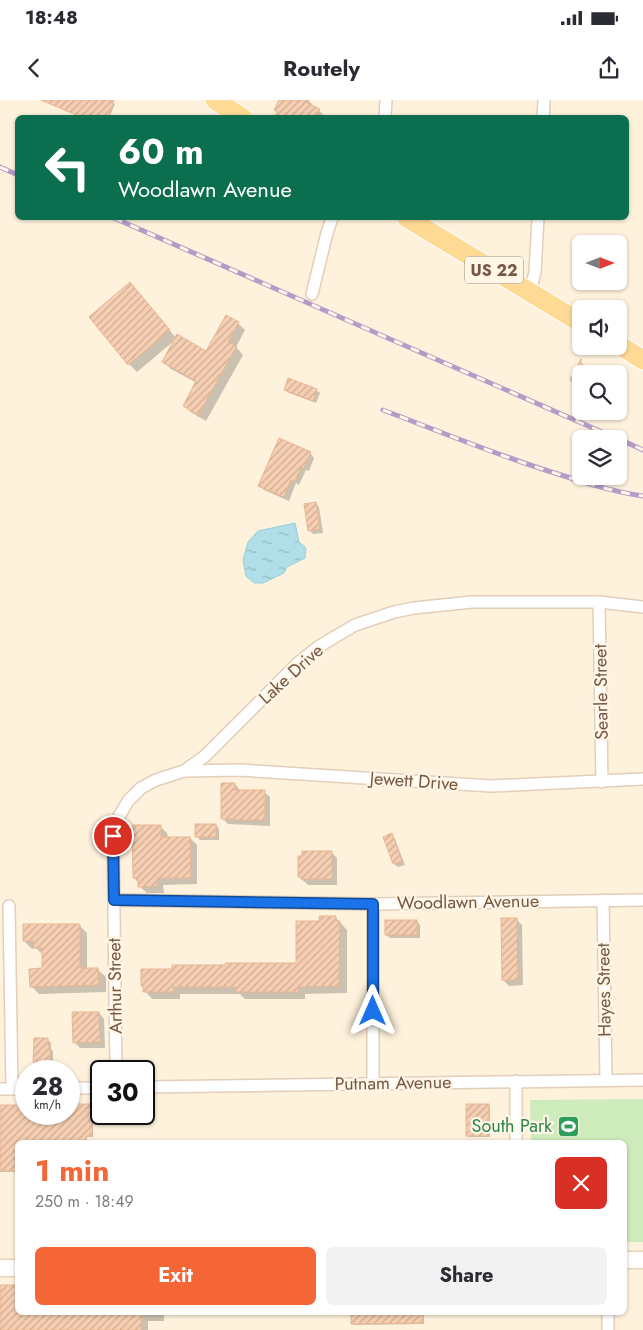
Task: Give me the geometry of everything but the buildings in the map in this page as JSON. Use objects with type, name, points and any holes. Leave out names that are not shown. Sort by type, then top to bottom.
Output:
[{"type":"main road","points":[[215,100],[238,115]]},
{"type":"main road","name":"US 22","points":[[410,220],[572,318]]},
{"type":"main road","points":[[627,350],[643,360]]},
{"type":"street","points":[[385,115],[386,100]]},
{"type":"street","points":[[543,115],[544,100]]},
{"type":"street","points":[[312,294],[331,220]]},
{"type":"street","points":[[530,292],[535,272],[538,220]]},
{"type":"street","name":"Lake Drive","points":[[114,900],[113,836],[117,820],[128,801],[141,788],[156,780],[184,771],[220,742],[298,663],[318,647],[355,625],[394,612],[444,604],[472,602],[599,602],[643,607]]},
{"type":"street","name":"Searle Street","points":[[599,602],[602,782]]},
{"type":"street","name":"Jewett Drive","points":[[184,771],[240,770],[491,786],[643,779]]},
{"type":"street","name":"Woodlawn Avenue","points":[[114,900],[373,904],[643,900]]},
{"type":"street","name":"Arthur Street","points":[[114,900],[116,1060]]},
{"type":"street","name":"Hayes Street","points":[[603,900],[606,1080]]},
{"type":"street","points":[[373,904],[373,1083]]},
{"type":"street","points":[[6,1089],[9,906]]},
{"type":"street","name":"Putnam Avenue","points":[[155,1087],[643,1080]]},
{"type":"street","points":[[516,1081],[516,1140]]},
{"type":"street","points":[[627,1260],[643,1260]]},
{"type":"street","points":[[0,1268],[15,1268]]},
{"type":"street","points":[[608,1315],[608,1330]]},
{"type":"green space","points":[[643,1099],[643,1242],[627,1242],[627,1140],[531,1140],[530,1100]]},
{"type":"water","points":[[295,523],[299,542],[306,548],[305,558],[287,567],[284,573],[263,583],[254,583],[246,576],[243,560],[248,542],[258,531]]},
{"type":"railway","points":[[0,167],[15,174]]},
{"type":"railway","points":[[119,220],[597,430]]},
{"type":"railway","points":[[383,410],[536,467],[600,487],[643,496]]},
{"type":"railway","points":[[627,443],[643,450]]},
{"type":"place","name":"South Park","points":[[568,1126]]},
{"type":"route","points":[[113,836],[114,900],[373,904],[373,1011]]}]
